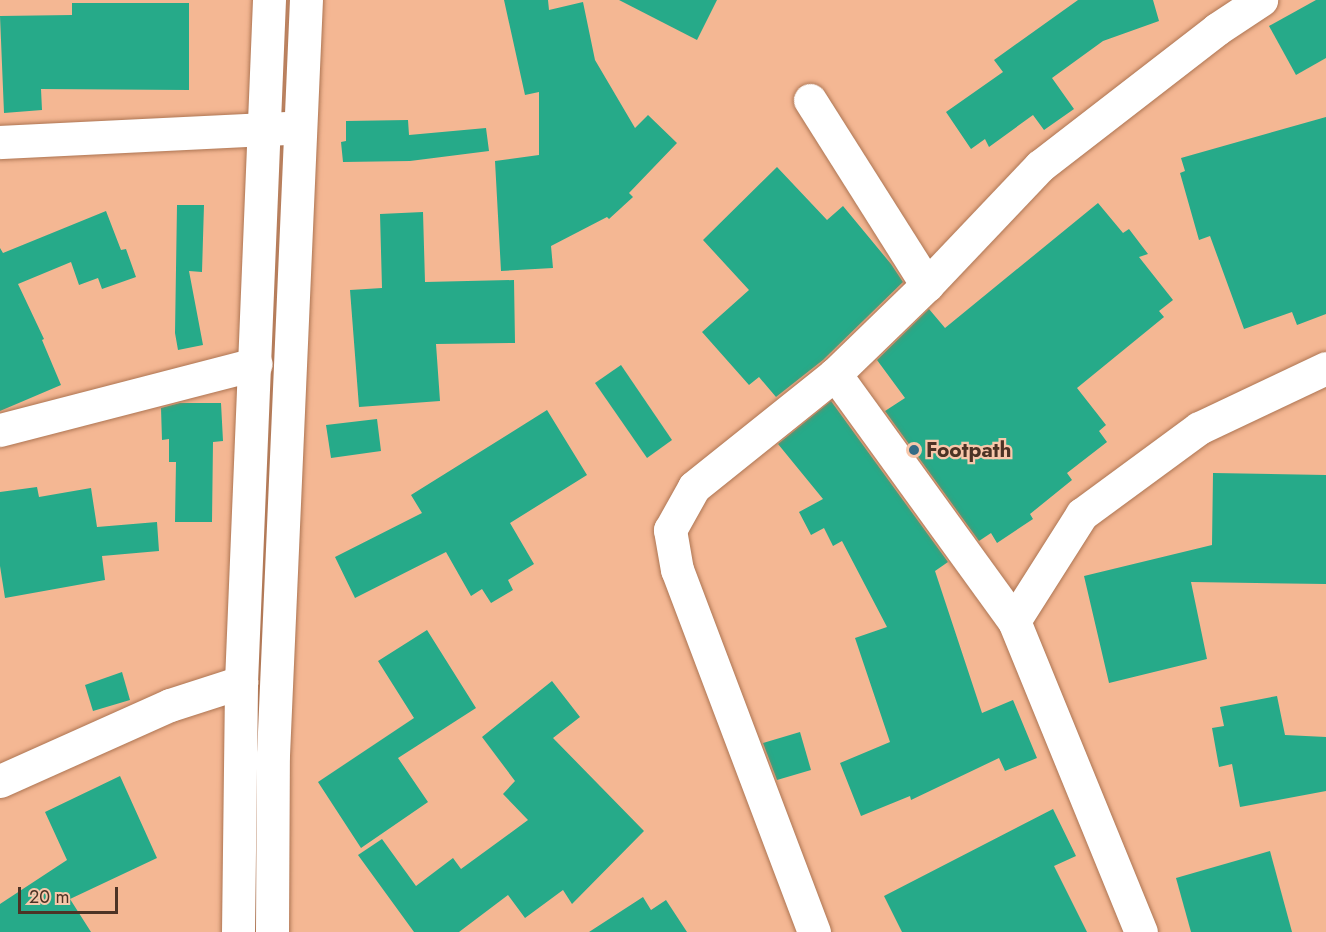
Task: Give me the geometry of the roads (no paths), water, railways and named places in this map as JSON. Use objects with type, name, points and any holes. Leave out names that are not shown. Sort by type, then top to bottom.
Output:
[{"type":"street","points":[[237,932],[241,682],[269,0]]},
{"type":"street","points":[[272,932],[273,755],[306,0]]},
{"type":"street","points":[[814,932],[677,570],[670,530],[693,487],[835,374],[927,285],[1040,166],[1217,29],[1261,0]]},
{"type":"street","points":[[810,100],[927,285]]},
{"type":"street","points":[[0,142],[300,128]]},
{"type":"street","points":[[0,430],[255,364]]},
{"type":"street","points":[[1014,621],[1082,514],[1199,428],[1326,368]]},
{"type":"street","points":[[835,374],[1014,621],[1141,932]]},
{"type":"street","points":[[0,781],[170,705],[241,682]]},
{"type":"place","name":"Footpath","points":[[914,450]]}]
